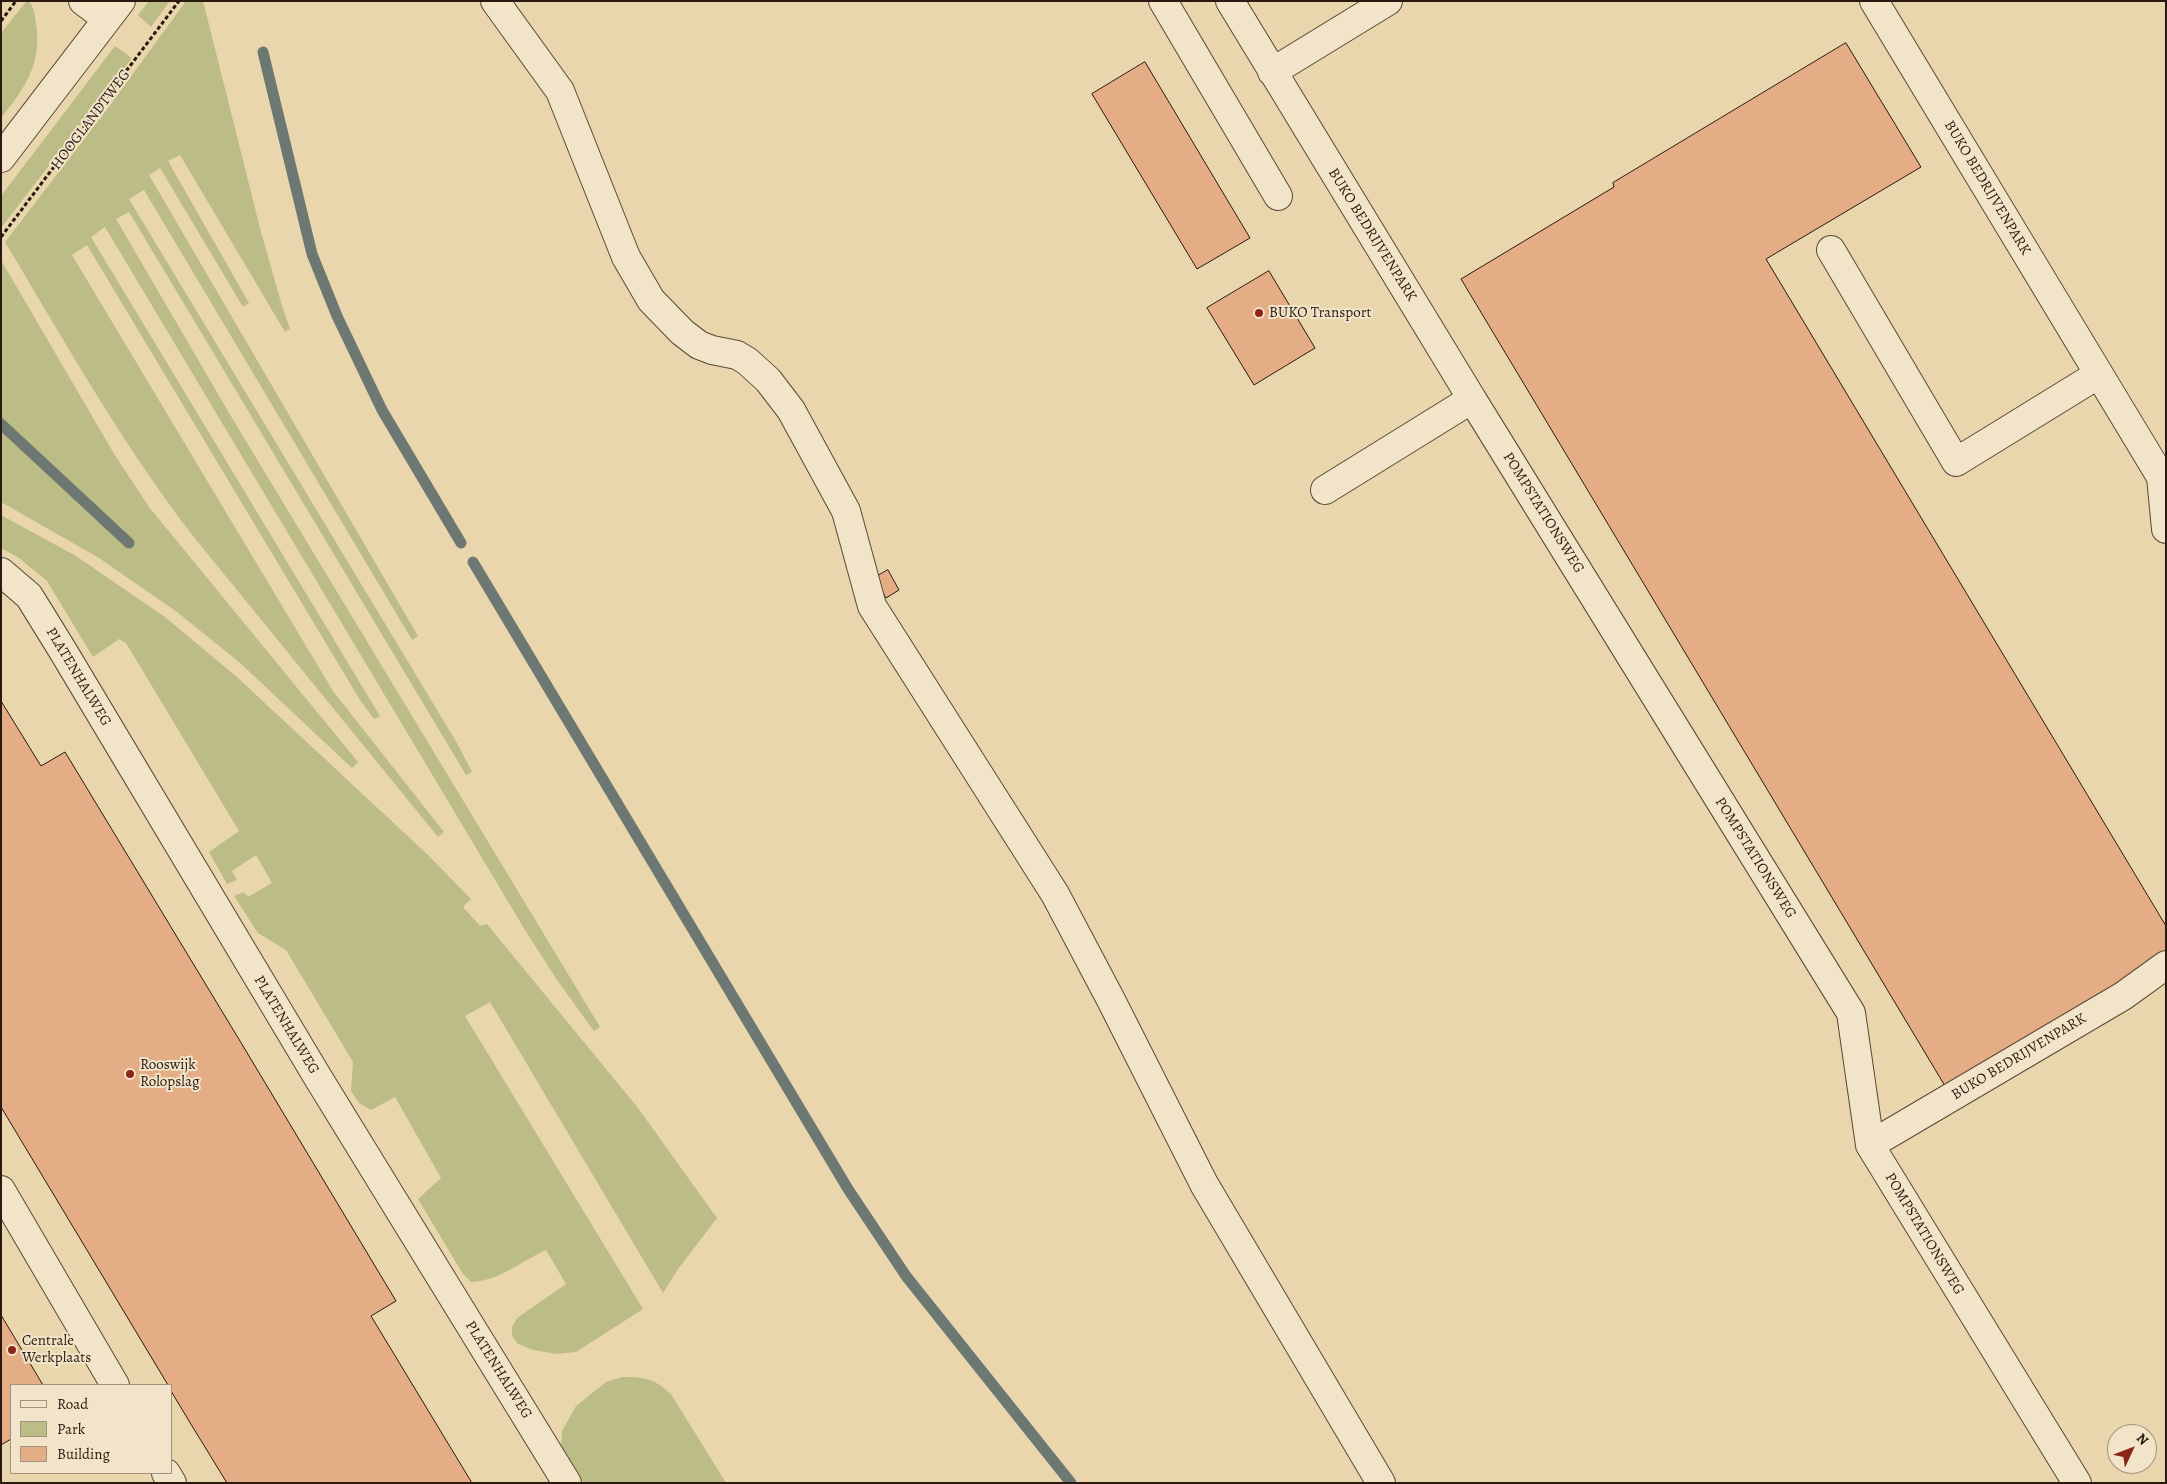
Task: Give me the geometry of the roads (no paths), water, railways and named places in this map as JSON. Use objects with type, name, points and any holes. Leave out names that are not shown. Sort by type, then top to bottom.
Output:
[{"type":"street","points":[[1,158],[114,10],[83,1]]},
{"type":"street","points":[[496,1],[560,91],[626,257],[651,300],[665,317],[693,341],[705,348],[737,356],[747,361],[768,380],[791,410],[846,510],[872,606],[1055,894],[1116,1008],[1204,1184],[1381,1483]]},
{"type":"street","points":[[1163,1],[1278,196]]},
{"type":"street","name":"BUKO BEDRIJVENPARK","points":[[1230,1],[1472,398]]},
{"type":"street","points":[[1272,72],[1388,1]]},
{"type":"street","name":"BUKO BEDRIJVENPARK","points":[[1874,1],[2160,477],[2166,529]]},
{"type":"street","points":[[1831,250],[1956,462],[2099,374]]},
{"type":"street","points":[[1326,490],[1472,398]]},
{"type":"street","name":"POMPSTATIONSWEG","points":[[1472,398],[1851,1012],[1870,1145],[2077,1483]]},
{"type":"street","name":"PLATENHALWEG","points":[[1,572],[29,596],[317,1076],[567,1483]]},
{"type":"street","name":"BUKO BEDRIJVENPARK","points":[[1870,1145],[2123,996],[2166,965]]},
{"type":"street","points":[[1,1190],[114,1384]]},
{"type":"waterway","points":[[263,52],[312,254],[337,316],[382,410],[461,543]]},
{"type":"waterway","points":[[1,424],[129,543]]},
{"type":"waterway","points":[[473,562],[848,1189],[906,1276],[1071,1483]]},
{"type":"place","name":"BUKO Transport","points":[[1259,313]]},
{"type":"place","name":"Rooswijk Rolopslag","points":[[130,1074]]},
{"type":"place","name":"Centrale Werkplaats","points":[[12,1350]]}]
